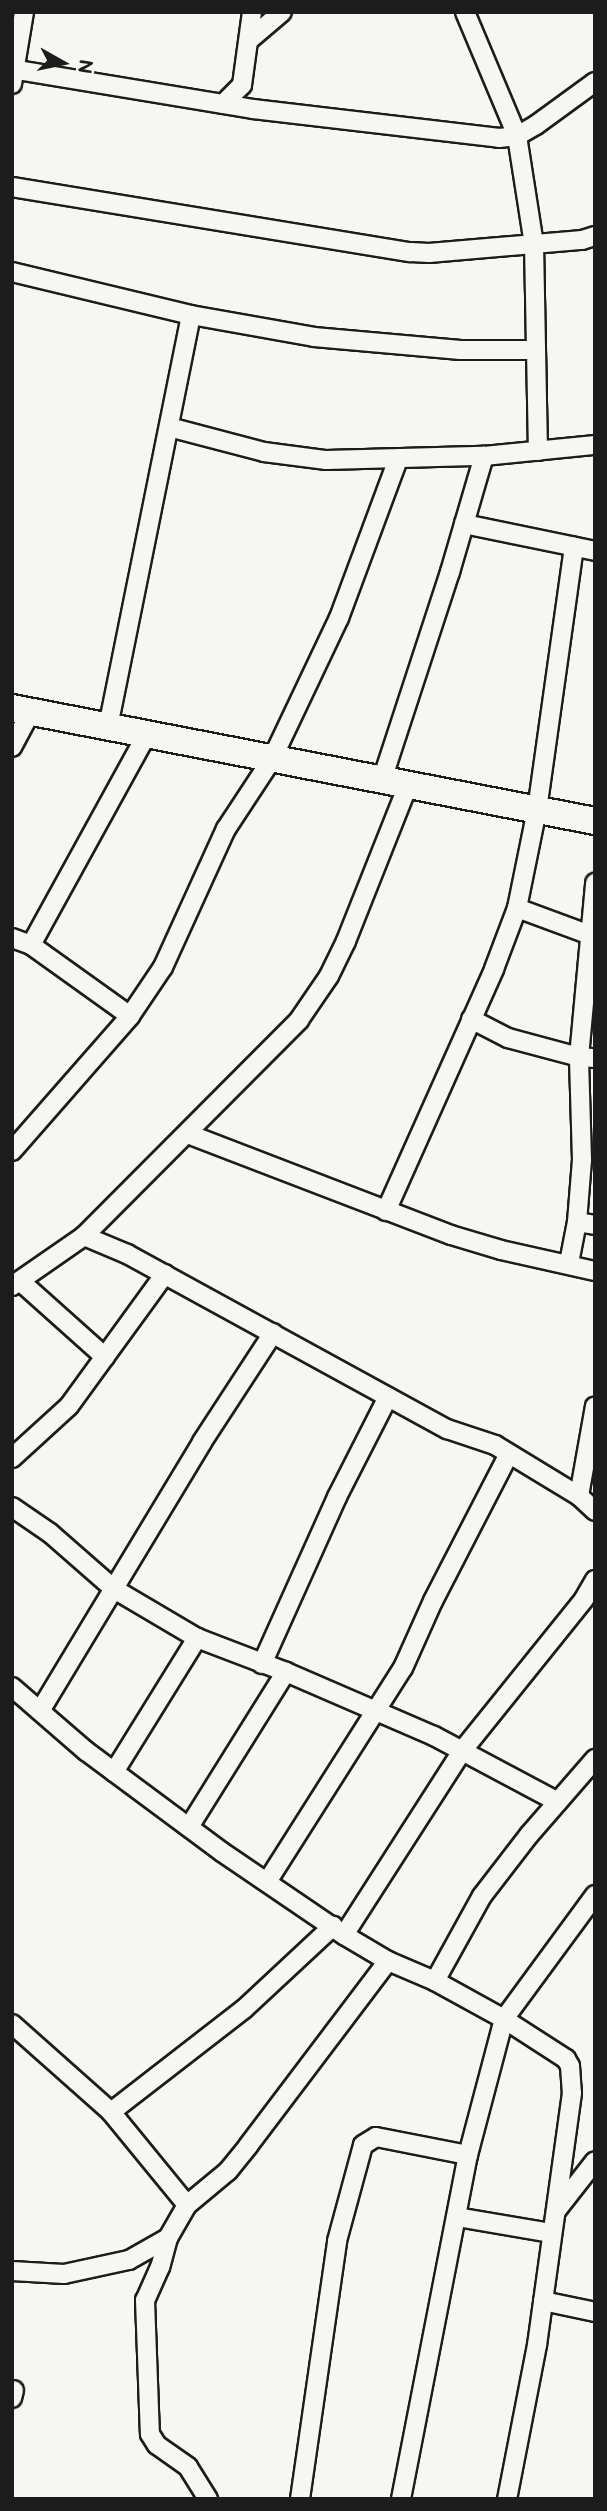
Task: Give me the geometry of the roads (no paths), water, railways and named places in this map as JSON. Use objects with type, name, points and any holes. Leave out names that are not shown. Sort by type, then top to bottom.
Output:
[{"type":"street","points":[[24,12],[13,74],[253,109],[476,137],[517,136],[565,107],[595,82]]},
{"type":"street","points":[[252,12],[242,85],[253,109]]},
{"type":"street","points":[[249,40],[282,12]]},
{"type":"street","points":[[464,12],[517,136],[534,244],[538,451]]},
{"type":"street","points":[[223,104],[242,85]]},
{"type":"street","points":[[12,187],[411,252],[429,253],[534,244],[595,236]]},
{"type":"street","points":[[12,272],[191,315],[314,337],[377,345],[536,350]]},
{"type":"street","points":[[108,727],[191,315]]},
{"type":"street","points":[[169,428],[276,453],[326,460],[484,456],[595,445]]},
{"type":"street","points":[[382,780],[484,456]]},
{"type":"street","points":[[12,1151],[130,1016],[163,967],[226,829],[272,759],[339,618],[398,459]]},
{"type":"street","points":[[464,524],[595,551]]},
{"type":"street","points":[[386,1211],[517,908],[537,810],[575,547]]},
{"type":"street","points":[[12,747],[22,710],[595,821]]},
{"type":"street","points":[[31,944],[147,734]]},
{"type":"street","points":[[104,1357],[16,1283],[84,1236],[280,1042],[329,975],[346,941],[408,785]]},
{"type":"street","points":[[569,1263],[586,1223],[582,1160],[590,935],[595,883]]},
{"type":"street","points":[[517,908],[590,935]]},
{"type":"street","points":[[12,938],[31,944],[130,1016]]},
{"type":"street","points":[[471,1019],[509,1038],[587,1058]]},
{"type":"street","points":[[188,1134],[386,1211],[501,1250],[569,1263],[595,1271]]},
{"type":"street","points":[[84,1236],[165,1274],[447,1429],[495,1445],[579,1496],[595,1511]]},
{"type":"street","points":[[12,1458],[69,1406],[165,1274]]},
{"type":"street","points":[[40,1711],[273,1332]]},
{"type":"street","points":[[262,1664],[337,1497],[388,1397]]},
{"type":"street","points":[[579,1496],[595,1406]]},
{"type":"street","points":[[267,1882],[403,1668],[433,1601],[509,1454]]},
{"type":"street","points":[[12,1507],[50,1533],[114,1589],[197,1638],[286,1672],[462,1751],[558,1802]]},
{"type":"street","points":[[111,2112],[338,1931],[462,1751],[584,1599],[595,1580]]},
{"type":"street","points":[[114,1772],[197,1638]]},
{"type":"street","points":[[189,1827],[286,1672]]},
{"type":"street","points":[[12,1686],[114,1772],[338,1931],[388,1961],[435,1981],[504,2019],[566,2059],[570,2066],[572,2093],[543,2301],[507,2499]]},
{"type":"street","points":[[435,1981],[482,1896],[595,1759]]},
{"type":"street","points":[[401,2499],[468,2155],[504,2019],[595,1895]]},
{"type":"street","points":[[208,2499],[188,2467],[156,2445],[150,2434],[143,2311],[169,2238],[187,2205],[228,2171],[388,1961]]},
{"type":"street","points":[[13,2029],[111,2112],[187,2205]]},
{"type":"street","points":[[300,2499],[337,2241],[363,2145],[376,2137],[468,2155]]},
{"type":"street","points":[[556,2211],[595,2161]]},
{"type":"street","points":[[457,2217],[552,2233]]},
{"type":"street","points":[[12,2272],[64,2274],[103,2266],[129,2260],[169,2238]]},
{"type":"street","points":[[543,2301],[595,2312]]}]
